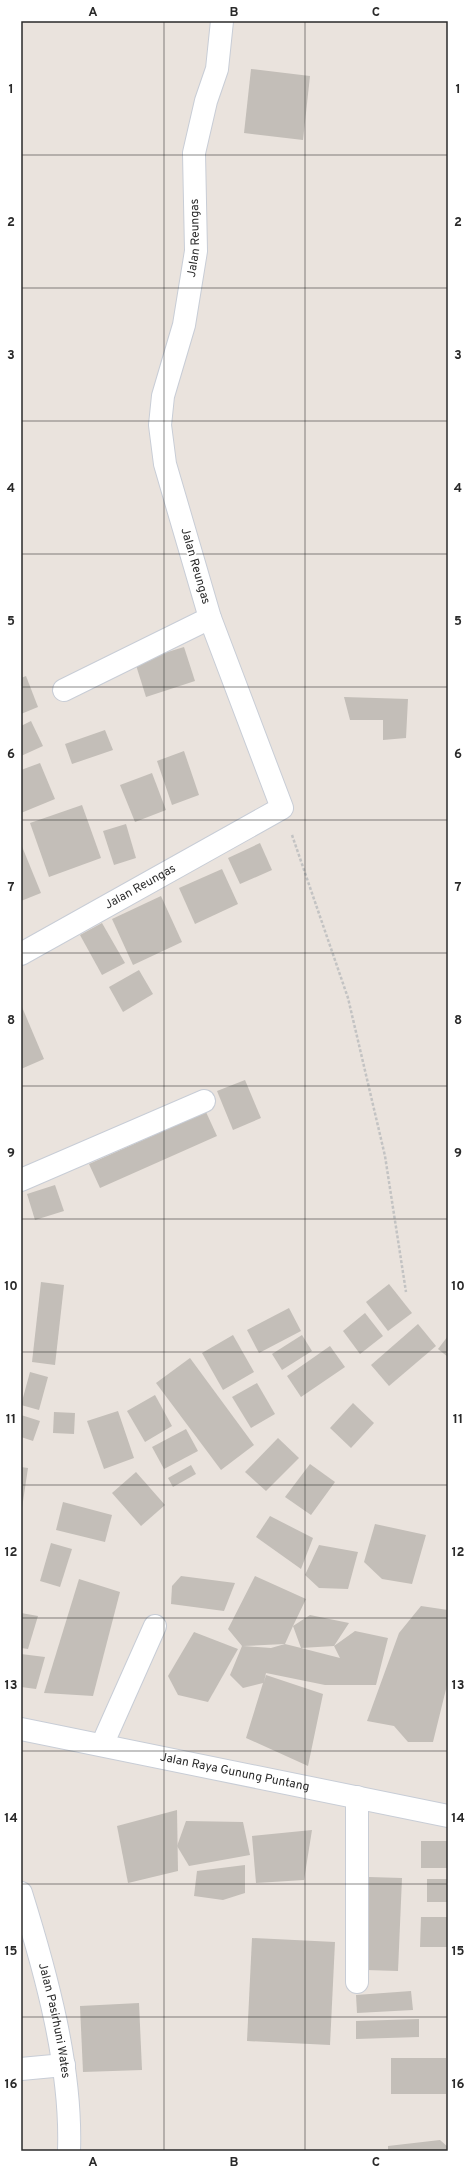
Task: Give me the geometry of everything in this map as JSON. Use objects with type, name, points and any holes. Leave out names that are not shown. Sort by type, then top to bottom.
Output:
[{"type":"street","name":"Jalan Reungas","points":[[21,954],[282,808],[210,618],[165,464],[160,425],[163,396],[184,324],[196,250],[194,153],[206,101],[217,69],[222,21]]},
{"type":"street","points":[[64,690],[210,618]]},
{"type":"street","points":[[21,1180],[204,1100]]},
{"type":"street","points":[[102,1745],[155,1626]]},
{"type":"street","name":"Jalan Raya Gunung Puntang","points":[[21,1729],[448,1816]]},
{"type":"street","points":[[357,1797],[357,1982]]},
{"type":"street","name":"Jalan Pasirhuni Wates","points":[[21,1893],[36,1942],[64,2065],[69,2151]]},
{"type":"street","points":[[21,2069],[64,2065]]},
{"type":"path","points":[[282,808],[348,998],[384,1156],[406,1292]]},
{"type":"building","points":[[251,69],[310,76],[303,140],[244,133]]},
{"type":"building","points":[[184,647],[195,681],[146,697],[135,662]]},
{"type":"building","points":[[26,676],[38,707],[21,714],[21,678]]},
{"type":"building","points":[[344,697],[408,699],[406,738],[383,740],[383,720],[350,720]]},
{"type":"building","points":[[31,721],[43,746],[21,756],[21,726]]},
{"type":"building","points":[[105,730],[113,750],[72,764],[65,744]]},
{"type":"building","points":[[184,751],[199,795],[172,805],[157,761]]},
{"type":"building","points":[[40,763],[55,799],[21,813],[21,770]]},
{"type":"building","points":[[152,773],[166,810],[135,822],[120,785]]},
{"type":"building","points":[[82,805],[101,858],[49,877],[30,823]]},
{"type":"building","points":[[126,824],[136,858],[114,865],[103,831]]},
{"type":"building","points":[[260,843],[272,870],[240,884],[228,858]]},
{"type":"building","points":[[21,844],[41,893],[21,901]]},
{"type":"building","points":[[222,869],[238,904],[195,924],[179,888]]},
{"type":"building","points":[[161,896],[182,942],[133,965],[112,919]]},
{"type":"building","points":[[102,923],[125,963],[102,975],[80,935]]},
{"type":"building","points":[[139,970],[153,994],[123,1012],[109,987]]},
{"type":"building","points":[[22,1007],[44,1059],[21,1069],[21,1008]]},
{"type":"building","points":[[245,1080],[261,1118],[233,1130],[217,1091]]},
{"type":"building","points":[[206,1112],[217,1136],[100,1188],[89,1164]]},
{"type":"building","points":[[55,1185],[64,1211],[35,1220],[27,1194]]},
{"type":"building","points":[[41,1282],[64,1285],[55,1365],[32,1362]]},
{"type":"building","points":[[389,1284],[412,1313],[388,1331],[366,1302]]},
{"type":"building","points":[[289,1308],[301,1331],[259,1353],[247,1330]]},
{"type":"building","points":[[365,1313],[383,1336],[360,1354],[343,1331]]},
{"type":"building","points":[[418,1324],[436,1346],[389,1386],[371,1365]]},
{"type":"building","points":[[233,1335],[254,1372],[223,1390],[202,1353]]},
{"type":"building","points":[[302,1335],[312,1351],[282,1370],[272,1354]]},
{"type":"building","points":[[448,1336],[448,1357],[438,1349]]},
{"type":"building","points":[[330,1346],[345,1367],[301,1397],[287,1376]]},
{"type":"building","points":[[190,1358],[254,1445],[221,1470],[156,1383]]},
{"type":"building","points":[[30,1372],[48,1377],[39,1410],[21,1405]]},
{"type":"building","points":[[257,1383],[275,1414],[251,1428],[232,1397]]},
{"type":"building","points":[[155,1395],[172,1426],[145,1442],[127,1411]]},
{"type":"building","points":[[353,1403],[374,1423],[351,1448],[330,1428]]},
{"type":"building","points":[[118,1411],[134,1458],[104,1469],[87,1421]]},
{"type":"building","points":[[54,1412],[75,1413],[74,1434],[53,1433]]},
{"type":"building","points":[[21,1415],[40,1421],[33,1441],[21,1437]]},
{"type":"building","points":[[186,1429],[198,1451],[164,1469],[152,1447]]},
{"type":"building","points":[[278,1438],[299,1458],[266,1491],[245,1472]]},
{"type":"building","points":[[310,1464],[335,1482],[311,1515],[285,1497]]},
{"type":"building","points":[[191,1465],[196,1474],[173,1487],[168,1478]]},
{"type":"building","points":[[21,1467],[28,1468],[22,1508],[21,1508]]},
{"type":"building","points":[[136,1472],[165,1505],[141,1526],[112,1493]]},
{"type":"building","points":[[63,1502],[112,1515],[105,1542],[56,1530]]},
{"type":"building","points":[[270,1516],[313,1538],[301,1569],[256,1537]]},
{"type":"building","points":[[375,1524],[426,1535],[412,1584],[382,1579],[364,1562]]},
{"type":"building","points":[[51,1543],[72,1549],[60,1587],[40,1581]]},
{"type":"building","points":[[319,1545],[358,1552],[348,1589],[319,1588],[305,1575]]},
{"type":"building","points":[[181,1576],[235,1583],[224,1611],[171,1604],[172,1586]]},
{"type":"building","points":[[255,1576],[306,1599],[285,1644],[340,1658],[334,1646],[355,1631],[388,1638],[376,1685],[325,1685],[266,1673],[264,1682],[266,1675],[323,1694],[308,1766],[246,1738],[263,1683],[243,1688],[230,1675],[242,1646],[228,1629]],"holes":[[[285,1644],[271,1648],[243,1646]]]},
{"type":"building","points":[[79,1579],[120,1592],[93,1696],[44,1693]]},
{"type":"building","points":[[421,1606],[448,1610],[448,1681],[433,1742],[408,1742],[394,1726],[367,1721],[399,1633]]},
{"type":"building","points":[[21,1613],[38,1616],[28,1649],[21,1648]]},
{"type":"building","points":[[310,1615],[349,1623],[334,1646],[301,1648],[293,1626]]},
{"type":"building","points":[[194,1632],[238,1649],[208,1702],[178,1695],[168,1676]]},
{"type":"building","points":[[21,1654],[45,1657],[36,1689],[21,1687]]},
{"type":"building","points":[[177,1810],[178,1871],[128,1883],[117,1826]]},
{"type":"building","points":[[186,1821],[243,1822],[250,1855],[189,1866],[177,1846]]},
{"type":"building","points":[[312,1830],[304,1880],[256,1883],[252,1836]]},
{"type":"building","points":[[421,1841],[448,1841],[448,1868],[421,1868]]},
{"type":"building","points":[[245,1865],[245,1893],[223,1900],[194,1896],[197,1871]]},
{"type":"building","points":[[369,1877],[402,1878],[398,1971],[366,1970]]},
{"type":"building","points":[[427,1879],[448,1879],[448,1902],[427,1902]]},
{"type":"building","points":[[421,1917],[448,1917],[448,1947],[420,1947]]},
{"type":"building","points":[[252,1938],[335,1942],[330,2045],[247,2041]]},
{"type":"building","points":[[411,1991],[413,2010],[357,2013],[356,1995]]},
{"type":"building","points":[[139,2003],[142,2070],[83,2072],[80,2006]]},
{"type":"building","points":[[419,2019],[419,2037],[356,2039],[356,2021]]},
{"type":"building","points":[[391,2058],[446,2058],[446,2094],[391,2094]]},
{"type":"building","points":[[440,2140],[448,2147],[448,2151],[388,2151],[388,2146]]}]
